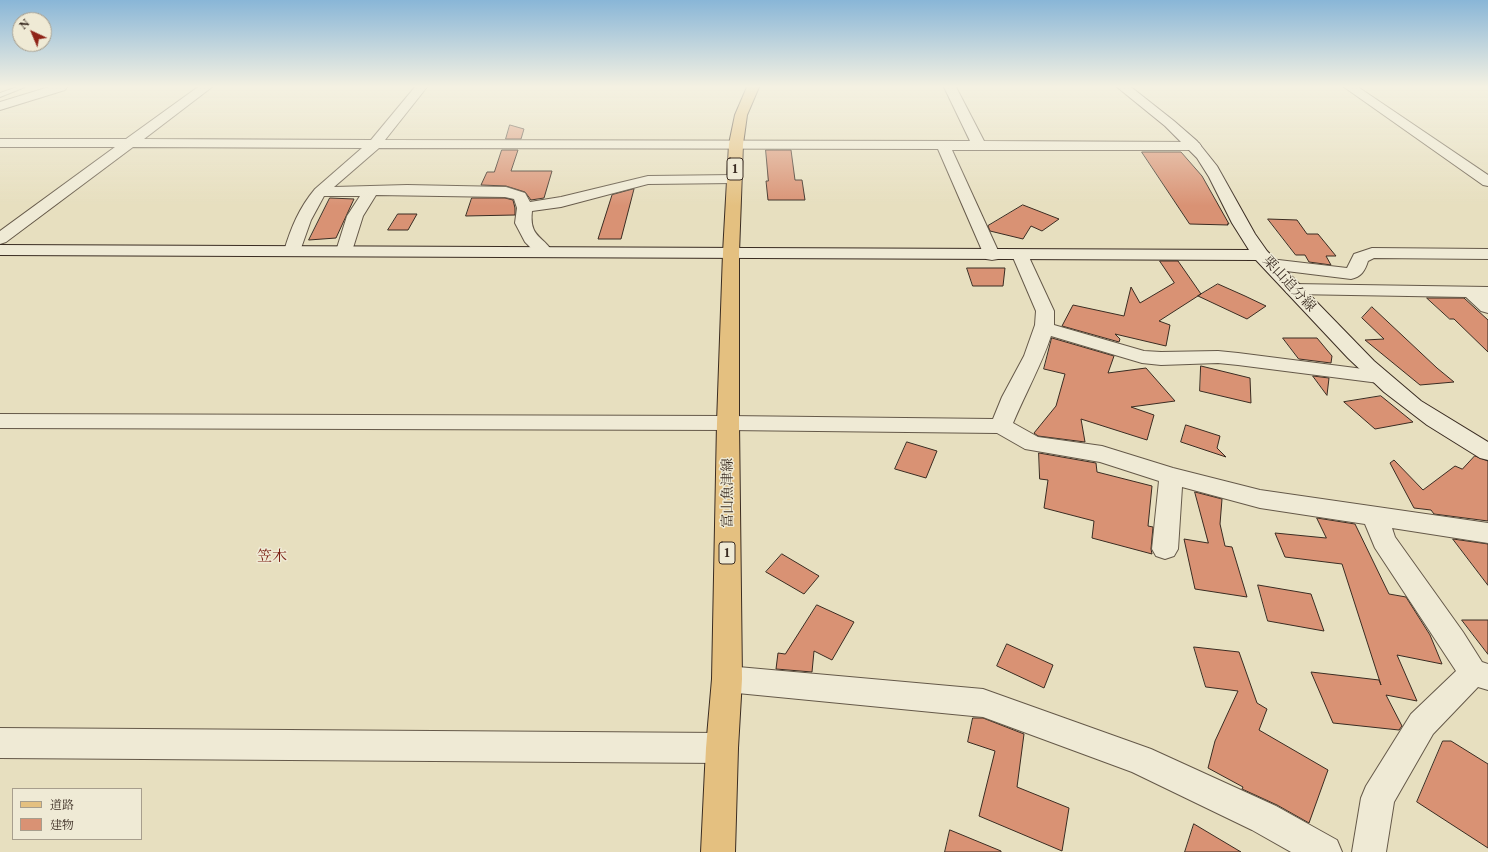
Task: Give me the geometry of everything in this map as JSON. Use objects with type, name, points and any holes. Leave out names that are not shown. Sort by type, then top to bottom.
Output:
[{"type":"main road","name":"1","points":[[731,253],[736,144],[739,127]]},
{"type":"main road","name":"富山魚津線","points":[[718,852],[722,748],[727,679],[728,423],[731,253]]},
{"type":"street","points":[[0,239],[152,127]]},
{"type":"street","points":[[292,251],[301,222],[310,204],[320,192],[375,144],[389,127]]},
{"type":"street","points":[[970,127],[979,145]]},
{"type":"street","name":"栗山追分線","points":[[1171,127],[1194,146],[1209,166],[1224,190],[1237,217],[1266,260],[1366,366],[1404,398],[1450,430],[1488,452]]},
{"type":"street","points":[[1408,127],[1488,182]]},
{"type":"street","points":[[0,143],[1194,146]]},
{"type":"street","points":[[943,145],[992,254]]},
{"type":"street","points":[[525,208],[561,202],[648,180],[735,179]]},
{"type":"street","points":[[344,251],[355,216],[371,191]]},
{"type":"street","points":[[320,192],[506,192],[520,196],[525,208],[523,223],[533,242],[545,252]]},
{"type":"street","points":[[0,250],[992,254],[1266,260],[1351,274],[1357,269],[1360,258],[1372,253],[1488,254]]},
{"type":"street","points":[[1001,426],[1013,397],[1034,356],[1044,328],[1045,311],[1020,255]]},
{"type":"street","points":[[1293,289],[1480,292],[1488,307]]},
{"type":"street","points":[[1044,328],[1148,358],[1217,357],[1309,367],[1379,377]]},
{"type":"street","points":[[0,421],[728,423],[1001,426],[1033,444],[1102,454],[1171,476],[1260,499],[1488,533]]},
{"type":"street","points":[[1164,549],[1171,476]]},
{"type":"street","points":[[1369,852],[1378,798],[1422,724],[1480,675],[1453,641],[1384,541],[1375,517]]},
{"type":"street","points":[[727,679],[983,703],[1140,760],[1264,818],[1325,852]]},
{"type":"street","points":[[0,743],[722,748]]},
{"type":"building","points":[[509,127],[524,129],[521,139],[506,139]]},
{"type":"building","points":[[502,150],[518,150],[511,171],[552,171],[544,198],[531,200],[525,192],[506,186],[481,185],[487,172],[494,172]]},
{"type":"building","points":[[766,150],[791,150],[795,180],[802,180],[805,200],[768,200],[766,181],[768,181]]},
{"type":"building","points":[[1142,152],[1181,152],[1202,176],[1229,224],[1190,224]]},
{"type":"building","points":[[634,189],[621,239],[598,239],[612,195]]},
{"type":"building","points":[[330,198],[354,199],[336,238],[309,240]]},
{"type":"building","points":[[472,198],[505,198],[513,200],[515,215],[466,216]]},
{"type":"building","points":[[1023,205],[1059,219],[1042,231],[1031,226],[1023,239],[990,231],[988,226]]},
{"type":"building","points":[[398,214],[417,214],[408,230],[388,230]]},
{"type":"building","points":[[1268,219],[1297,220],[1307,234],[1318,234],[1336,256],[1326,256],[1331,265],[1309,262],[1305,255],[1296,255]]},
{"type":"building","points":[[1160,261],[1178,261],[1201,294],[1159,321],[1170,325],[1166,346],[1115,334],[1120,339],[1119,342],[1062,326],[1073,305],[1124,316],[1131,287],[1140,303],[1174,283]]},
{"type":"building","points":[[967,268],[1005,268],[1003,286],[973,286]]},
{"type":"building","points":[[1218,284],[1266,306],[1247,319],[1198,296]]},
{"type":"building","points":[[1427,298],[1464,298],[1488,320],[1488,352],[1454,319],[1450,319]]},
{"type":"building","points":[[1372,307],[1454,382],[1420,385],[1365,340],[1384,339],[1362,318]]},
{"type":"building","points":[[1052,338],[1114,356],[1108,373],[1146,368],[1175,401],[1131,407],[1154,415],[1147,440],[1081,419],[1085,442],[1038,436],[1034,433],[1056,406],[1065,374],[1044,369]]},
{"type":"building","points":[[1283,338],[1317,338],[1332,356],[1331,363],[1299,359]]},
{"type":"building","points":[[1201,366],[1250,378],[1251,403],[1200,391]]},
{"type":"building","points":[[1313,376],[1329,378],[1327,395]]},
{"type":"building","points":[[1381,396],[1413,422],[1375,429],[1344,402]]},
{"type":"building","points":[[1186,425],[1220,436],[1217,448],[1226,457],[1181,442]]},
{"type":"building","points":[[907,442],[937,451],[926,478],[895,469]]},
{"type":"building","points":[[1039,453],[1096,463],[1097,472],[1152,486],[1148,526],[1153,527],[1152,554],[1092,538],[1094,521],[1044,508],[1048,480],[1040,479]]},
{"type":"building","points":[[1475,456],[1488,461],[1488,521],[1434,514],[1431,510],[1414,508],[1390,463],[1394,460],[1423,490],[1455,466],[1462,469]]},
{"type":"building","points":[[1195,492],[1222,499],[1220,524],[1225,546],[1232,547],[1247,597],[1195,589],[1184,539],[1208,543]]},
{"type":"building","points":[[1317,518],[1355,524],[1389,594],[1406,597],[1430,635],[1442,664],[1397,655],[1417,701],[1386,695],[1402,726],[1399,730],[1333,723],[1311,672],[1379,680],[1381,685],[1342,564],[1285,557],[1275,533],[1326,538]]},
{"type":"building","points":[[1453,539],[1488,544],[1488,585]]},
{"type":"building","points":[[782,554],[819,576],[804,594],[766,572]]},
{"type":"building","points":[[1258,585],[1311,594],[1324,631],[1268,621]]},
{"type":"building","points":[[817,605],[854,622],[832,660],[814,651],[812,672],[776,669],[778,653],[785,654]]},
{"type":"building","points":[[1462,620],[1488,620],[1488,654]]},
{"type":"building","points":[[1007,644],[1053,665],[1044,688],[997,666]]},
{"type":"building","points":[[1194,647],[1239,652],[1257,703],[1267,709],[1259,730],[1328,770],[1309,823],[1277,805],[1242,789],[1243,787],[1208,768],[1215,741],[1238,691],[1206,687]]},
{"type":"building","points":[[973,718],[983,718],[1024,734],[1017,787],[1069,808],[1062,851],[979,816],[995,751],[968,742]]},
{"type":"building","points":[[1443,741],[1451,741],[1488,764],[1488,848],[1417,802]]},
{"type":"building","points":[[1194,824],[1241,852],[1185,852]]},
{"type":"building","points":[[950,830],[1001,851],[1001,852],[945,852]]},
{"type":"district","name":"笠木","points":[[272,557]]}]
